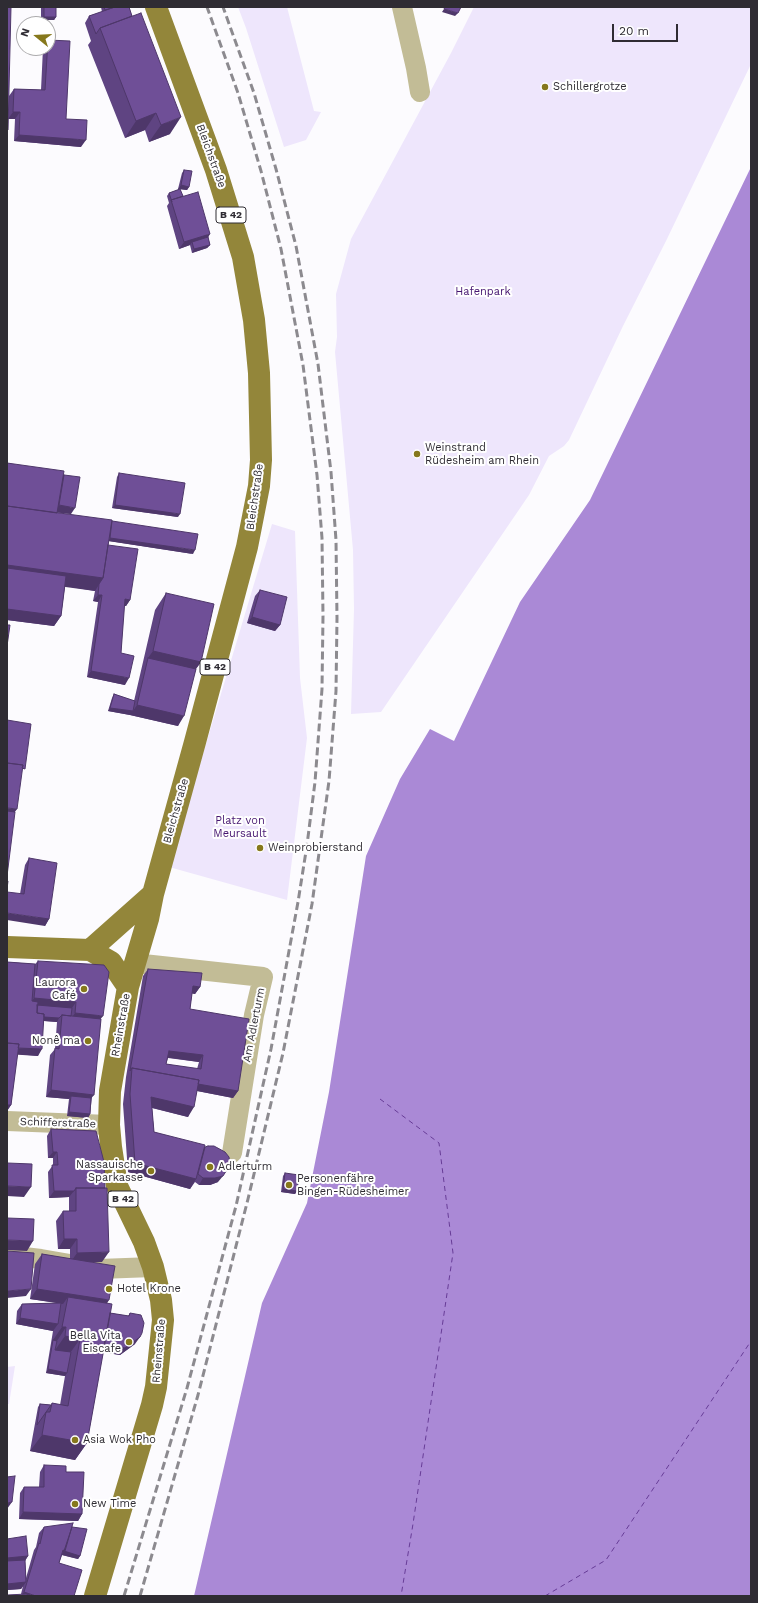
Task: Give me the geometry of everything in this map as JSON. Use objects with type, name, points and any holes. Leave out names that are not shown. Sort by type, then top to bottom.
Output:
[{"type":"main road","name":"Bleichstraße","points":[[128,987],[148,919],[153,894],[198,734],[247,548],[259,486],[261,460],[259,373],[252,305],[243,257],[216,170],[156,7]]},
{"type":"main road","points":[[90,950],[153,894]]},
{"type":"main road","points":[[7,947],[90,950],[111,962],[128,987]]},
{"type":"main road","name":"Rheinstraße","points":[[95,1596],[152,1405],[156,1387],[163,1320],[161,1300],[153,1267],[144,1242],[117,1186],[112,1161],[109,1125],[110,1090],[128,987]]},
{"type":"street","points":[[402,7],[420,92]]},
{"type":"street","name":"Am Adlerturm","points":[[134,963],[263,977],[254,1015],[232,1153]]},
{"type":"street","name":"Schifferstraße","points":[[7,1121],[109,1125]]},
{"type":"street","points":[[7,1256],[41,1259],[99,1268],[153,1267]]},
{"type":"green space","points":[[238,7],[287,7],[314,111],[321,112],[306,140],[284,147]]},
{"type":"green space","name":"Hafenpark","points":[[474,7],[751,7],[751,64],[569,440],[564,446],[549,456],[529,495],[381,712],[351,714],[354,609],[353,550],[335,352],[337,337],[336,294],[351,239],[451,53]]},
{"type":"green space","name":"Platz von Meursault","points":[[272,524],[295,531],[300,678],[307,738],[287,900],[169,867]]},
{"type":"green space","points":[[15,1366],[9,1404],[7,1404],[7,1367]]},
{"type":"shaded area","points":[[751,167],[751,1596],[194,1596],[262,1303],[307,1203],[329,1092],[366,856],[400,779],[430,729],[454,741],[520,602],[590,500]]},
{"type":"building","points":[[7,7],[11,7],[8,130],[7,130]]},
{"type":"building","points":[[44,7],[56,7],[56,16],[44,16]]},
{"type":"building","points":[[104,7],[115,7],[105,10]]},
{"type":"building","points":[[115,7],[129,7],[132,16],[100,28],[96,34],[89,16]]},
{"type":"building","points":[[445,7],[461,7],[458,13],[444,9]]},
{"type":"building","points":[[141,13],[181,117],[161,125],[156,113],[136,121],[100,28]]},
{"type":"building","points":[[56,40],[70,41],[66,119],[87,120],[86,140],[19,135],[20,112],[13,112],[14,89],[45,90],[47,56],[56,56]]},
{"type":"building","points":[[184,170],[192,171],[189,187],[181,185]]},
{"type":"building","points":[[180,189],[183,196],[171,200],[169,193]]},
{"type":"building","points":[[198,192],[210,234],[184,242],[171,200]]},
{"type":"building","points":[[208,237],[210,245],[194,249],[192,242]]},
{"type":"building","points":[[7,463],[64,471],[57,513],[7,506]]},
{"type":"building","points":[[119,473],[185,483],[180,514],[115,505]]},
{"type":"building","points":[[64,475],[80,477],[75,508],[59,505]]},
{"type":"building","points":[[7,506],[112,520],[103,578],[7,565]]},
{"type":"building","points":[[112,521],[198,534],[195,550],[110,538]]},
{"type":"building","points":[[108,545],[138,549],[130,600],[125,599],[121,653],[134,656],[129,678],[91,671],[102,595],[98,595],[99,584],[103,578]]},
{"type":"building","points":[[7,568],[66,576],[61,616],[7,609]]},
{"type":"building","points":[[260,590],[287,597],[280,625],[252,617]]},
{"type":"building","points":[[166,593],[214,604],[201,662],[153,651]]},
{"type":"building","points":[[7,625],[10,625],[7,646]]},
{"type":"building","points":[[148,658],[196,669],[184,716],[137,705]]},
{"type":"building","points":[[114,694],[135,701],[133,711],[110,708]]},
{"type":"building","points":[[7,720],[31,724],[25,769],[22,768],[23,765],[7,763]]},
{"type":"building","points":[[7,763],[23,765],[17,809],[7,808]]},
{"type":"building","points":[[7,811],[15,812],[7,876]]},
{"type":"building","points":[[29,858],[57,863],[49,919],[7,913],[7,892],[24,894]]},
{"type":"building","points":[[38,961],[104,965],[109,972],[103,1016],[75,1013],[76,1002],[34,998]]},
{"type":"building","points":[[7,962],[35,964],[32,1001],[38,1002],[37,1013],[44,1014],[42,1049],[18,1048],[19,1044],[7,1043]]},
{"type":"building","points":[[148,969],[202,973],[200,987],[193,986],[190,1009],[249,1019],[238,1091],[198,1084],[199,1080],[132,1068],[130,1071]],"holes":[[[169,1051],[203,1055],[201,1069],[166,1064]]]},
{"type":"building","points":[[37,1005],[72,1008],[71,1016],[62,1015],[59,1018],[44,1017],[44,1014],[37,1013]]},
{"type":"building","points":[[62,1015],[101,1019],[94,1095],[51,1090],[55,1048],[59,1049]]},
{"type":"building","points":[[7,1043],[19,1044],[11,1105],[7,1105]]},
{"type":"building","points":[[132,1068],[199,1080],[194,1107],[151,1097],[154,1132],[205,1145],[196,1179],[135,1163],[130,1094]]},
{"type":"building","points":[[71,1096],[91,1098],[90,1114],[69,1112]]},
{"type":"building","points":[[51,1129],[96,1131],[104,1162],[105,1188],[76,1188],[74,1191],[54,1191],[52,1165],[58,1165],[57,1152],[53,1152]]},
{"type":"building","name":"Adlerturm","points":[[214,1146],[225,1152],[229,1157],[230,1165],[223,1176],[203,1178],[198,1174],[205,1147]]},
{"type":"building","points":[[7,1163],[32,1164],[31,1187],[7,1186]]},
{"type":"building","name":"Personenfähre Bingen-Rüdesheimer","points":[[285,1173],[299,1175],[297,1191],[283,1189]]},
{"type":"building","points":[[76,1188],[107,1188],[109,1252],[77,1253],[77,1239],[64,1239],[63,1211],[76,1211]]},
{"type":"building","points":[[7,1218],[34,1219],[33,1241],[7,1240]]},
{"type":"building","points":[[7,1251],[34,1253],[31,1289],[7,1291]]},
{"type":"building","points":[[42,1254],[115,1266],[109,1300],[37,1289]]},
{"type":"building","points":[[68,1297],[112,1304],[87,1443],[42,1435],[46,1412],[50,1412],[52,1403],[68,1406],[80,1339],[65,1336],[66,1327],[62,1327]]},
{"type":"building","points":[[61,1303],[58,1324],[20,1318],[22,1304]]},
{"type":"building","points":[[110,1313],[129,1316],[130,1313],[141,1315],[144,1323],[140,1337],[125,1348],[104,1345]]},
{"type":"building","points":[[53,1340],[57,1341],[55,1350],[71,1352],[67,1373],[48,1369]]},
{"type":"building","points":[[40,1404],[51,1405],[37,1425]]},
{"type":"building","points":[[44,1465],[66,1466],[66,1472],[84,1472],[82,1514],[23,1512],[24,1487],[44,1487]]},
{"type":"building","points":[[15,1476],[12,1502],[7,1503],[7,1477]]},
{"type":"building","points":[[73,1523],[65,1551],[63,1550],[59,1563],[82,1570],[74,1596],[36,1596],[24,1592],[44,1527]]},
{"type":"building","points":[[72,1527],[87,1529],[80,1556],[64,1551]]},
{"type":"building","points":[[26,1536],[28,1556],[7,1558],[7,1539]]},
{"type":"building","points":[[25,1560],[26,1582],[7,1584],[7,1561]]},
{"type":"building","points":[[27,1594],[27,1596],[7,1596],[7,1595]]},
{"type":"ferry route","points":[[380,1099],[439,1143],[453,1253],[401,1596]]},
{"type":"ferry route","points":[[545,1596],[606,1560],[751,1341]]},
{"type":"railway","points":[[124,1596],[187,1388],[236,1206],[271,1049],[307,845],[315,782],[322,689],[322,538],[317,475],[303,365],[281,249],[261,171],[238,93],[207,7]]},
{"type":"railway","points":[[140,1596],[198,1395],[248,1199],[283,1053],[312,904],[329,781],[336,691],[336,540],[331,472],[318,364],[296,246],[276,169],[254,93],[223,7]]},
{"type":"place","name":"Schillergrotze","points":[[545,87]]},
{"type":"place","name":"Weinstrand Rüdesheim am Rhein","points":[[417,454]]},
{"type":"place","name":"Weinprobierstand","points":[[260,848]]},
{"type":"place","name":"Laurora Café","points":[[84,989]]},
{"type":"place","name":"Nonê ma","points":[[88,1041]]},
{"type":"place","name":"Adlerturm","points":[[210,1167]]},
{"type":"place","name":"Nassauische Sparkasse","points":[[151,1171]]},
{"type":"place","name":"Personenfähre Bingen-Rüdesheimer","points":[[289,1185]]},
{"type":"place","name":"Hotel Krone","points":[[109,1289]]},
{"type":"place","name":"Bella Vita Eiscafe","points":[[129,1342]]},
{"type":"place","name":"Asia Wok Pho","points":[[75,1440]]},
{"type":"place","name":"New Time","points":[[75,1504]]}]
